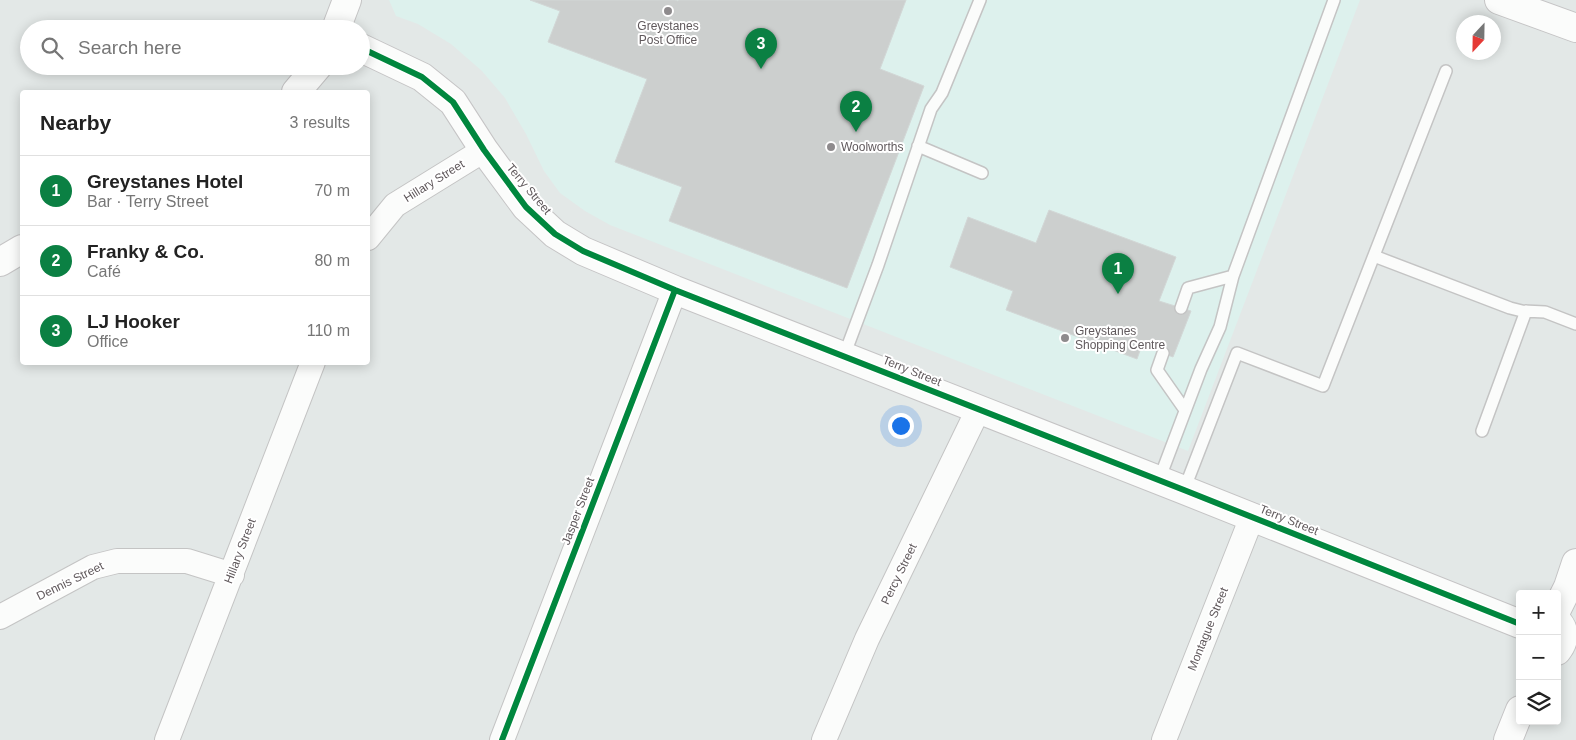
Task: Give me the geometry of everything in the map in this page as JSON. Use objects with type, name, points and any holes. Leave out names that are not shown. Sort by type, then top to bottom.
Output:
[{"type":"street","points":[[339,20],[347,0]]},
{"type":"street","points":[[1499,0],[1576,28]]},
{"type":"street","name":"Terry Street","points":[[370,52],[402,66],[438,89],[453,102],[518,198],[555,234],[583,251],[675,290],[1516,622]]},
{"type":"street","points":[[298,90],[310,75]]},
{"type":"street","name":"Hillary Street","points":[[370,236],[395,205],[484,150]]},
{"type":"street","points":[[0,262],[20,250]]},
{"type":"street","name":"Jasper Street","points":[[502,740],[675,290]]},
{"type":"street","name":"Hillary Street","points":[[167,740],[312,365]]},
{"type":"street","name":"Percy Street","points":[[824,740],[866,639],[978,410]]},
{"type":"street","name":"Montague Street","points":[[1164,740],[1252,517]]},
{"type":"street","name":"Dennis Street","points":[[0,617],[93,567],[108,562],[187,562],[232,575]]},
{"type":"street","points":[[1561,601],[1576,563]]},
{"type":"street","points":[[1561,626],[1564,636],[1561,646]]},
{"type":"street","points":[[1508,740],[1516,720]]},
{"type":"lane","points":[[844,356],[878,265],[931,110],[942,93],[980,0]]},
{"type":"lane","points":[[1159,480],[1220,327],[1233,276],[1334,0]]},
{"type":"lane","points":[[1184,490],[1237,353],[1323,386],[1446,70]]},
{"type":"lane","points":[[918,146],[982,174]]},
{"type":"lane","points":[[1374,256],[1510,308],[1545,312],[1576,324]]},
{"type":"lane","points":[[1181,308],[1188,288],[1233,276]]},
{"type":"lane","points":[[1482,431],[1526,311]]},
{"type":"lane","points":[[1163,353],[1157,370],[1186,410]]},
{"type":"shaded area","name":"Greystanes Shopping Centre","points":[[389,0],[1360,0],[1188,451],[610,225],[585,211],[560,193],[544,171],[526,134],[505,98],[482,71],[451,44],[418,24],[396,16]]},
{"type":"building","points":[[530,0],[906,0],[880,69],[924,86],[847,288],[669,221],[682,187],[615,162],[647,79],[548,42],[560,11]]},
{"type":"building","points":[[1049,210],[1176,257],[1159,301],[1191,311],[1173,357],[1142,345],[1137,359],[1006,310],[1013,291],[950,267],[968,217],[1036,243]]},
{"type":"cycle path","points":[[370,52],[422,77],[453,102],[484,150],[526,207],[555,234],[583,251],[675,290],[1516,622]]},
{"type":"cycle path","points":[[502,740],[675,290]]},
{"type":"place","name":"Greystanes Post Office","points":[[668,11]]},
{"type":"place","name":"LJ Hooker","points":[[761,69]]},
{"type":"place","name":"Franky & Co.","points":[[856,132]]},
{"type":"place","name":"Woolworths","points":[[831,147]]},
{"type":"place","name":"Greystanes Hotel","points":[[1118,294]]},
{"type":"place","name":"Greystanes Shopping Centre","points":[[1065,338]]}]
